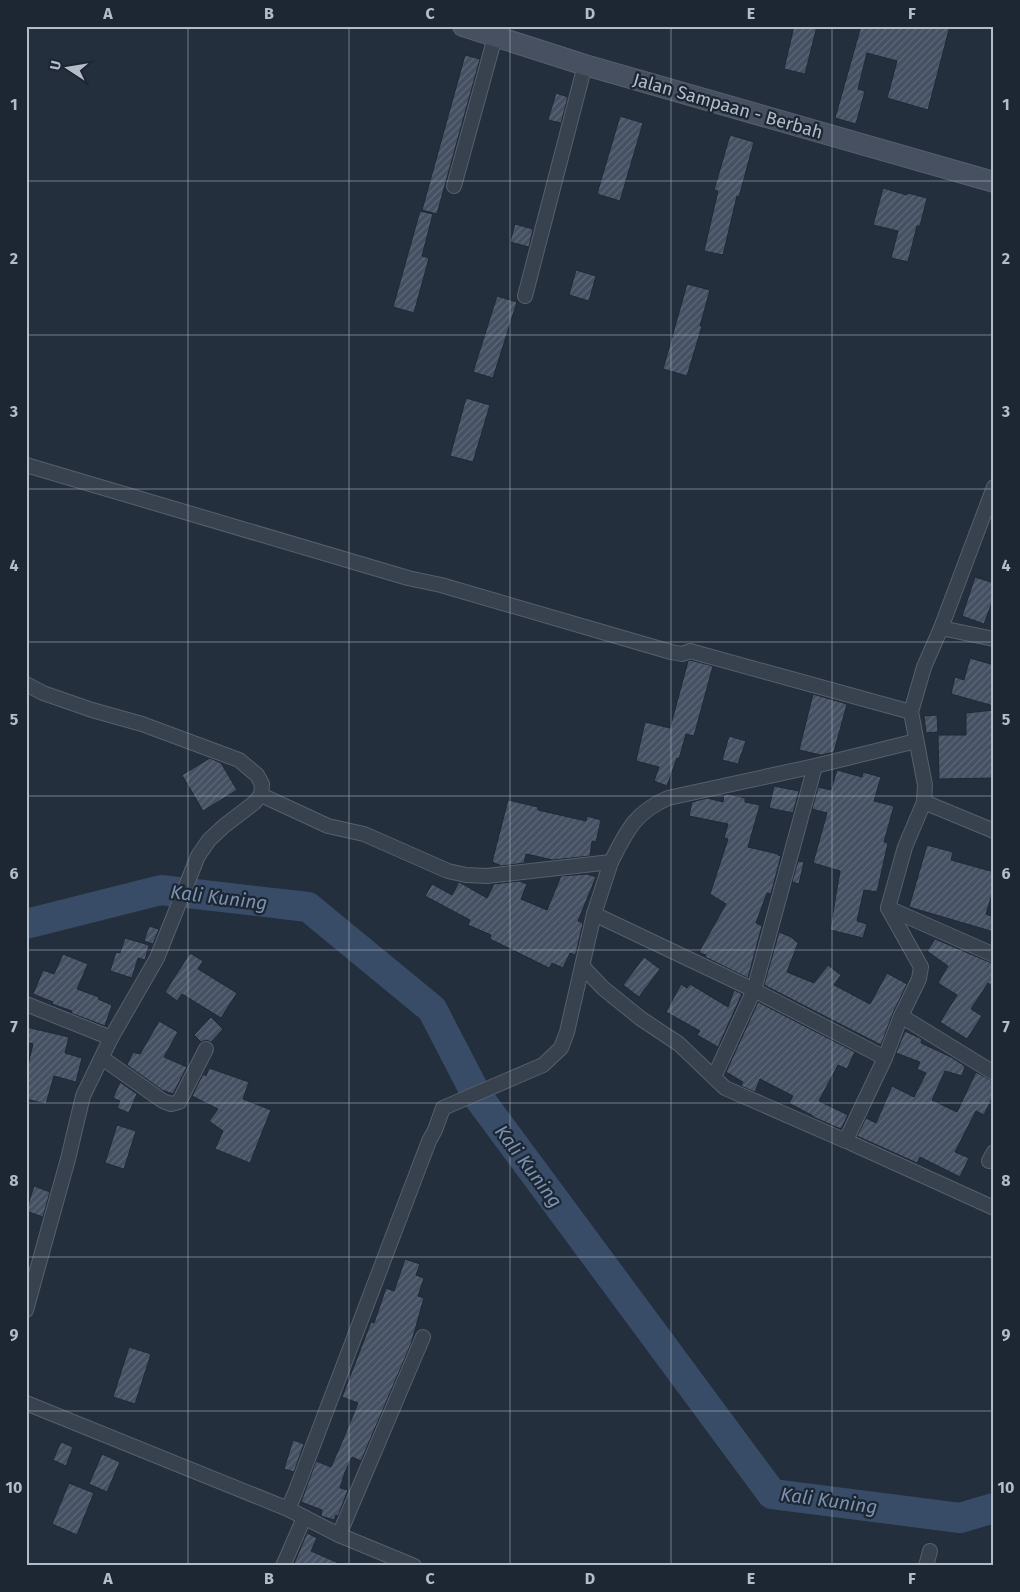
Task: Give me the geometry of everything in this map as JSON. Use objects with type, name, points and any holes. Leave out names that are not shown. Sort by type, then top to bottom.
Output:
[{"type":"main road","name":"Jalan Sampaan - Berbah","points":[[463,26],[586,65],[994,182]]},
{"type":"street","points":[[454,186],[494,37]]},
{"type":"street","points":[[524,296],[586,65]]},
{"type":"street","points":[[26,465],[398,575],[441,585],[670,652],[682,654],[690,651],[912,712]]},
{"type":"street","points":[[846,1141],[919,979],[921,967],[888,908],[904,847],[924,802],[925,785],[912,712],[924,667],[941,628],[994,487]]},
{"type":"street","points":[[941,628],[994,639]]},
{"type":"street","points":[[26,684],[43,693],[92,710],[142,724],[239,760],[257,775],[262,784],[261,795],[254,803],[209,840],[198,856],[157,958],[111,1038],[83,1096],[68,1159],[26,1310]]},
{"type":"street","points":[[288,1509],[425,1150],[444,1108],[543,1065],[560,1048],[567,1032],[594,914],[611,862],[625,834],[642,812],[668,798],[815,766],[916,741]]},
{"type":"street","points":[[714,1077],[754,990],[815,766]]},
{"type":"street","points":[[261,795],[328,826],[364,834],[448,871],[466,875],[487,876],[611,862]]},
{"type":"street","points":[[924,802],[994,831]]},
{"type":"street","points":[[888,908],[993,954]]},
{"type":"street","points":[[594,914],[754,990],[885,1058]]},
{"type":"street","points":[[582,966],[603,988],[640,1018],[679,1044],[725,1088],[994,1208]]},
{"type":"street","points":[[26,1004],[111,1038]]},
{"type":"street","points":[[901,1016],[994,1073]]},
{"type":"street","points":[[102,1058],[171,1104],[179,1102],[206,1049]]},
{"type":"street","points":[[339,1534],[423,1337]]},
{"type":"street","points":[[26,1403],[288,1509],[339,1534],[414,1566]]},
{"type":"street","points":[[283,1566],[304,1518]]},
{"type":"street","points":[[926,1566],[930,1551]]},
{"type":"building","points":[[794,26],[817,26],[805,74],[784,69]]},
{"type":"building","points":[[861,26],[950,26],[928,110],[887,98],[897,61],[867,53],[858,89],[865,91],[856,124],[835,118]]},
{"type":"building","points":[[465,55],[480,59],[437,214],[422,210]]},
{"type":"building","points":[[556,93],[568,97],[561,123],[548,120]]},
{"type":"building","points":[[620,116],[643,123],[620,201],[597,194]]},
{"type":"building","points":[[730,135],[754,142],[739,197],[737,196],[723,255],[704,251],[718,191],[714,190]]},
{"type":"building","points":[[883,188],[907,195],[908,193],[927,198],[920,226],[917,226],[908,262],[891,258],[898,231],[873,225]]},
{"type":"building","points":[[420,211],[433,214],[422,256],[429,258],[414,313],[393,307]]},
{"type":"building","points":[[515,224],[533,229],[529,247],[510,242]]},
{"type":"building","points":[[576,270],[596,276],[589,301],[569,295]]},
{"type":"building","points":[[687,284],[710,290],[700,326],[702,326],[687,376],[663,369]]},
{"type":"building","points":[[497,296],[517,302],[493,378],[473,372]]},
{"type":"building","points":[[466,398],[490,405],[473,462],[450,456]]},
{"type":"building","points":[[975,577],[994,583],[994,597],[984,624],[962,616]]},
{"type":"building","points":[[970,658],[994,665],[994,706],[951,694],[955,677],[964,680]]},
{"type":"building","points":[[688,661],[713,666],[694,736],[686,734],[679,759],[677,758],[667,786],[654,781],[659,767],[636,761],[645,722],[670,728]]},
{"type":"building","points":[[813,694],[847,704],[834,752],[821,755],[799,750]]},
{"type":"building","points":[[994,710],[994,778],[939,779],[938,735],[966,735],[966,713]]},
{"type":"building","points":[[937,715],[938,732],[926,733],[924,716]]},
{"type":"building","points":[[729,736],[746,741],[738,764],[722,760]]},
{"type":"building","points":[[210,758],[221,763],[237,790],[203,811],[182,775]]},
{"type":"building","points":[[837,770],[862,777],[863,772],[881,777],[874,801],[894,806],[884,842],[888,843],[877,892],[864,890],[857,921],[867,924],[863,938],[830,930],[840,871],[813,863],[827,813],[812,809],[818,787],[831,790]]},
{"type":"building","points":[[774,786],[799,791],[793,813],[769,808]]},
{"type":"building","points":[[728,794],[745,798],[745,802],[760,805],[748,847],[781,856],[771,894],[767,893],[756,923],[762,926],[748,978],[700,953],[726,904],[710,894],[728,839],[724,838],[728,824],[689,816],[692,802],[707,798],[723,802],[724,795]]},
{"type":"building","points":[[508,800],[538,807],[538,810],[586,821],[587,816],[601,820],[596,842],[592,841],[590,856],[553,860],[526,854],[524,863],[502,866],[492,862]]},
{"type":"building","points":[[927,845],[953,852],[951,860],[994,872],[994,888],[986,914],[994,917],[994,932],[909,907]]},
{"type":"building","points":[[798,861],[804,862],[799,884],[792,882]]},
{"type":"building","points":[[587,874],[596,877],[578,921],[583,923],[576,953],[575,955],[570,953],[563,968],[552,963],[549,968],[490,939],[491,935],[468,925],[470,920],[425,896],[432,884],[452,895],[459,882],[487,898],[494,884],[519,881],[527,884],[521,899],[547,910],[561,876]]},
{"type":"building","points":[[149,926],[159,929],[153,944],[144,941]]},
{"type":"building","points":[[779,932],[791,937],[798,943],[787,972],[814,983],[828,965],[841,975],[834,985],[870,1004],[887,973],[907,984],[893,1013],[881,1045],[764,985]]},
{"type":"building","points":[[125,938],[149,945],[145,960],[138,958],[132,978],[110,971],[116,952],[120,953]]},
{"type":"building","points":[[935,939],[994,964],[994,987],[988,983],[971,1009],[982,1016],[967,1039],[940,1022],[957,995],[938,983],[948,966],[927,951]]},
{"type":"building","points":[[190,953],[203,961],[198,969],[237,993],[221,1018],[182,994],[177,1001],[165,992]]},
{"type":"building","points":[[63,954],[88,964],[77,989],[99,997],[98,999],[112,1005],[105,1026],[71,1013],[72,1011],[52,1004],[53,1002],[33,994],[43,970],[54,974]]},
{"type":"building","points":[[644,957],[660,969],[639,997],[623,985]]},
{"type":"building","points":[[681,984],[687,988],[690,984],[728,1007],[734,990],[742,994],[718,1047],[697,1035],[700,1031],[666,1012]]},
{"type":"building","points":[[758,1002],[855,1052],[847,1069],[838,1065],[819,1101],[848,1115],[841,1129],[813,1117],[789,1103],[793,1096],[760,1079],[755,1092],[741,1086],[743,1082],[726,1072]]},
{"type":"building","points":[[211,1017],[223,1029],[211,1042],[206,1040],[201,1042],[194,1035]]},
{"type":"building","points":[[159,1021],[178,1032],[164,1057],[187,1067],[173,1094],[162,1090],[127,1065],[133,1052],[140,1054]]},
{"type":"building","points":[[26,1027],[69,1037],[65,1053],[82,1058],[76,1082],[54,1076],[46,1104],[26,1099],[26,1073],[33,1044],[26,1042]]},
{"type":"building","points":[[905,1031],[922,1039],[921,1043],[965,1066],[962,1076],[945,1071],[932,1100],[957,1112],[976,1072],[994,1082],[994,1094],[984,1115],[976,1111],[955,1152],[969,1158],[960,1177],[920,1157],[917,1163],[857,1136],[866,1118],[876,1123],[892,1086],[914,1097],[926,1073],[917,1069],[920,1062],[896,1053]]},
{"type":"building","points":[[209,1068],[249,1082],[243,1099],[271,1110],[250,1163],[215,1149],[223,1131],[209,1121],[218,1109],[192,1096],[203,1074],[206,1076]]},
{"type":"building","points":[[120,1082],[137,1094],[129,1113],[117,1108],[120,1101],[113,1098]]},
{"type":"building","points":[[117,1125],[136,1131],[124,1169],[105,1163]]},
{"type":"building","points":[[34,1186],[50,1192],[43,1217],[26,1211]]},
{"type":"building","points":[[405,1259],[420,1264],[416,1275],[424,1278],[418,1296],[424,1298],[411,1344],[361,1461],[352,1457],[345,1472],[340,1488],[348,1490],[338,1516],[336,1515],[334,1520],[321,1516],[322,1510],[301,1502],[316,1461],[331,1467],[344,1437],[358,1403],[342,1397],[371,1322],[374,1323],[386,1288],[394,1291]]},
{"type":"building","points":[[129,1347],[151,1354],[135,1404],[113,1397]]},
{"type":"building","points":[[293,1440],[304,1444],[294,1472],[284,1469]]},
{"type":"building","points":[[61,1442],[73,1447],[66,1466],[53,1460]]},
{"type":"building","points":[[102,1454],[120,1462],[107,1492],[89,1484]]},
{"type":"building","points":[[69,1483],[94,1493],[77,1535],[52,1524]]},
{"type":"building","points":[[307,1533],[317,1538],[311,1551],[345,1566],[293,1566]]},
{"type":"waterway","name":"Kali Kuning","points":[[26,924],[161,890],[308,907],[432,1009],[476,1094],[772,1494],[960,1518],[994,1508]]}]
